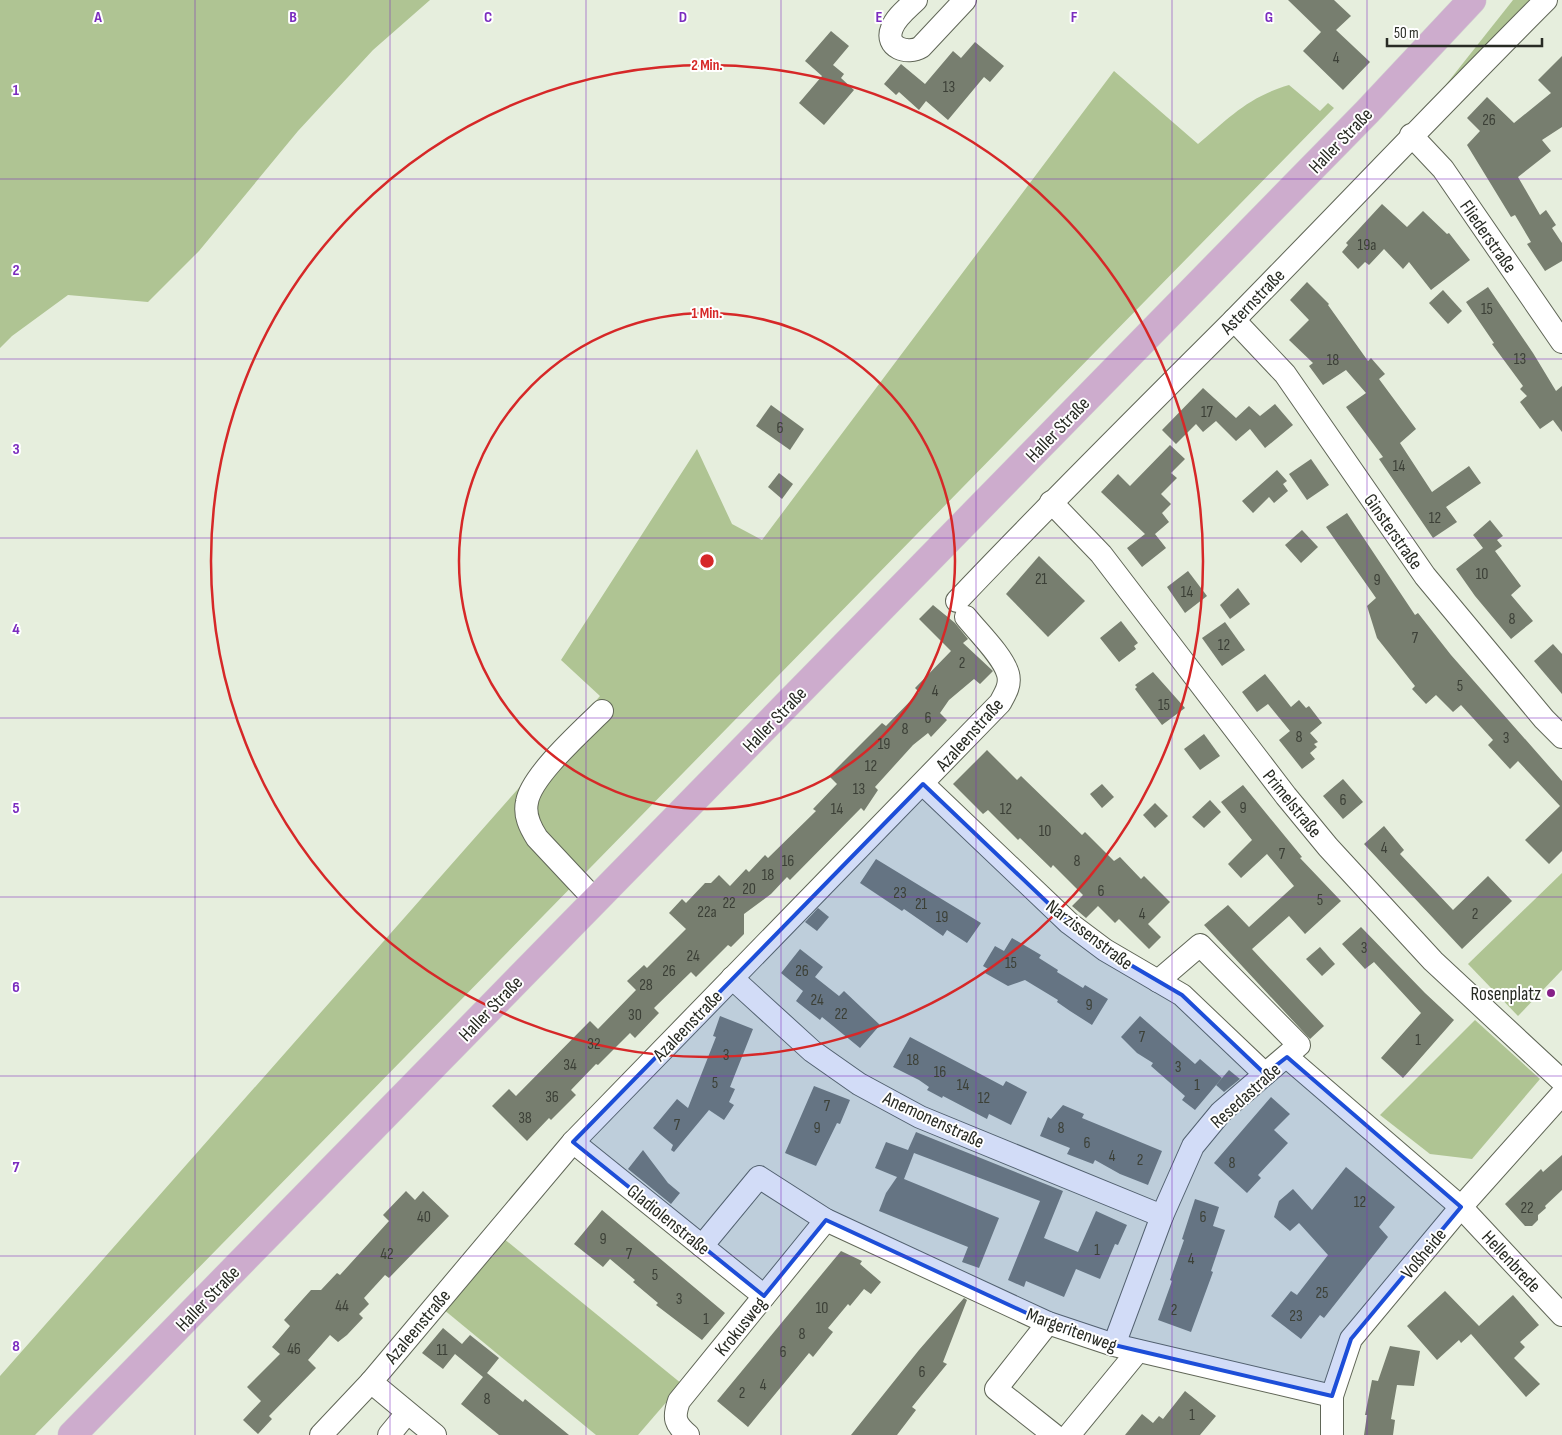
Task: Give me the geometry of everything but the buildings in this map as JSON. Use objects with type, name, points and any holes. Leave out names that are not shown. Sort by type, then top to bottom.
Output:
[{"type":"main road","name":"Haller Straße","points":[[72,1435],[1367,112],[1472,0]]},
{"type":"street","points":[[916,0],[895,22],[891,31],[891,40],[896,48],[904,52],[914,52],[922,47],[965,0]]},
{"type":"street","name":"Asternstraße","points":[[962,609],[1051,502],[1234,320],[1411,135],[1546,0]]},
{"type":"street","name":"Fliederstraße","points":[[1411,135],[1443,169],[1562,342]]},
{"type":"street","name":"Ginsterstraße","points":[[1234,320],[1285,374],[1425,576],[1544,719],[1562,737]]},
{"type":"street","name":"Primelstraße","points":[[1051,502],[1101,554],[1286,796],[1328,847],[1433,961],[1562,1081]]},
{"type":"street","name":"Azaleenstraße","points":[[321,1435],[371,1382],[573,1142],[1000,703],[1008,688],[1008,675],[1001,661],[962,609]]},
{"type":"street","points":[[596,901],[537,838],[526,812],[527,802],[535,782],[602,711]]},
{"type":"street","name":"Narzissenstraße","points":[[923,784],[1069,923],[1105,950],[1182,995],[1266,1074]]},
{"type":"street","points":[[1158,981],[1200,945],[1299,1045],[1287,1057]]},
{"type":"street","name":"Anemonenstraße","points":[[732,978],[812,1051],[859,1084],[920,1117],[1162,1216]]},
{"type":"street","name":"Resedastraße","points":[[1114,1345],[1162,1216],[1193,1146],[1221,1112],[1287,1057],[1461,1207]]},
{"type":"street","name":"Voßheide","points":[[1332,1435],[1332,1396],[1351,1339],[1461,1207],[1562,1094]]},
{"type":"street","name":"Gladiolenstraße","points":[[573,1142],[764,1296]]},
{"type":"street","name":"Margeritenweg","points":[[702,1246],[758,1178],[826,1220],[1048,1323],[1114,1345],[1332,1396]]},
{"type":"street","name":"Hellenbrede","points":[[1461,1207],[1562,1315]]},
{"type":"street","name":"Krokusweg","points":[[688,1435],[680,1428],[674,1414],[678,1401],[826,1220]]},
{"type":"street","points":[[1048,1323],[996,1389],[1054,1435]]},
{"type":"street","points":[[1069,1435],[1138,1351]]},
{"type":"street","points":[[371,1382],[434,1435]]},
{"type":"street","points":[[389,1435],[408,1413]]},
{"type":"highlighted area","points":[[923,784],[1069,923],[1105,950],[1182,995],[1265,1074],[1287,1057],[1461,1207],[1351,1339],[1332,1396],[1114,1345],[1048,1323],[826,1220],[764,1296],[573,1142]]},
{"type":"green space","points":[[0,0],[430,0],[373,50],[298,131],[199,251],[148,302],[68,295],[12,336],[0,348]]},
{"type":"green space","points":[[1513,0],[1535,0],[1433,101]]},
{"type":"green space","points":[[1114,71],[1198,144],[1250,102],[1289,85],[1320,111],[1328,103],[1334,108],[35,1435],[0,1435],[0,1376],[600,696],[561,660],[697,449],[732,524],[762,540]]},
{"type":"green space","points":[[1562,873],[1562,970],[1518,1016],[1468,964]]},
{"type":"green space","points":[[1475,1020],[1540,1079],[1472,1159],[1430,1154],[1380,1115]]},
{"type":"green space","points":[[503,1238],[682,1384],[638,1435],[596,1435],[443,1309]]},
{"type":"place","name":"Rosenplatz","points":[[1551,993]]}]
